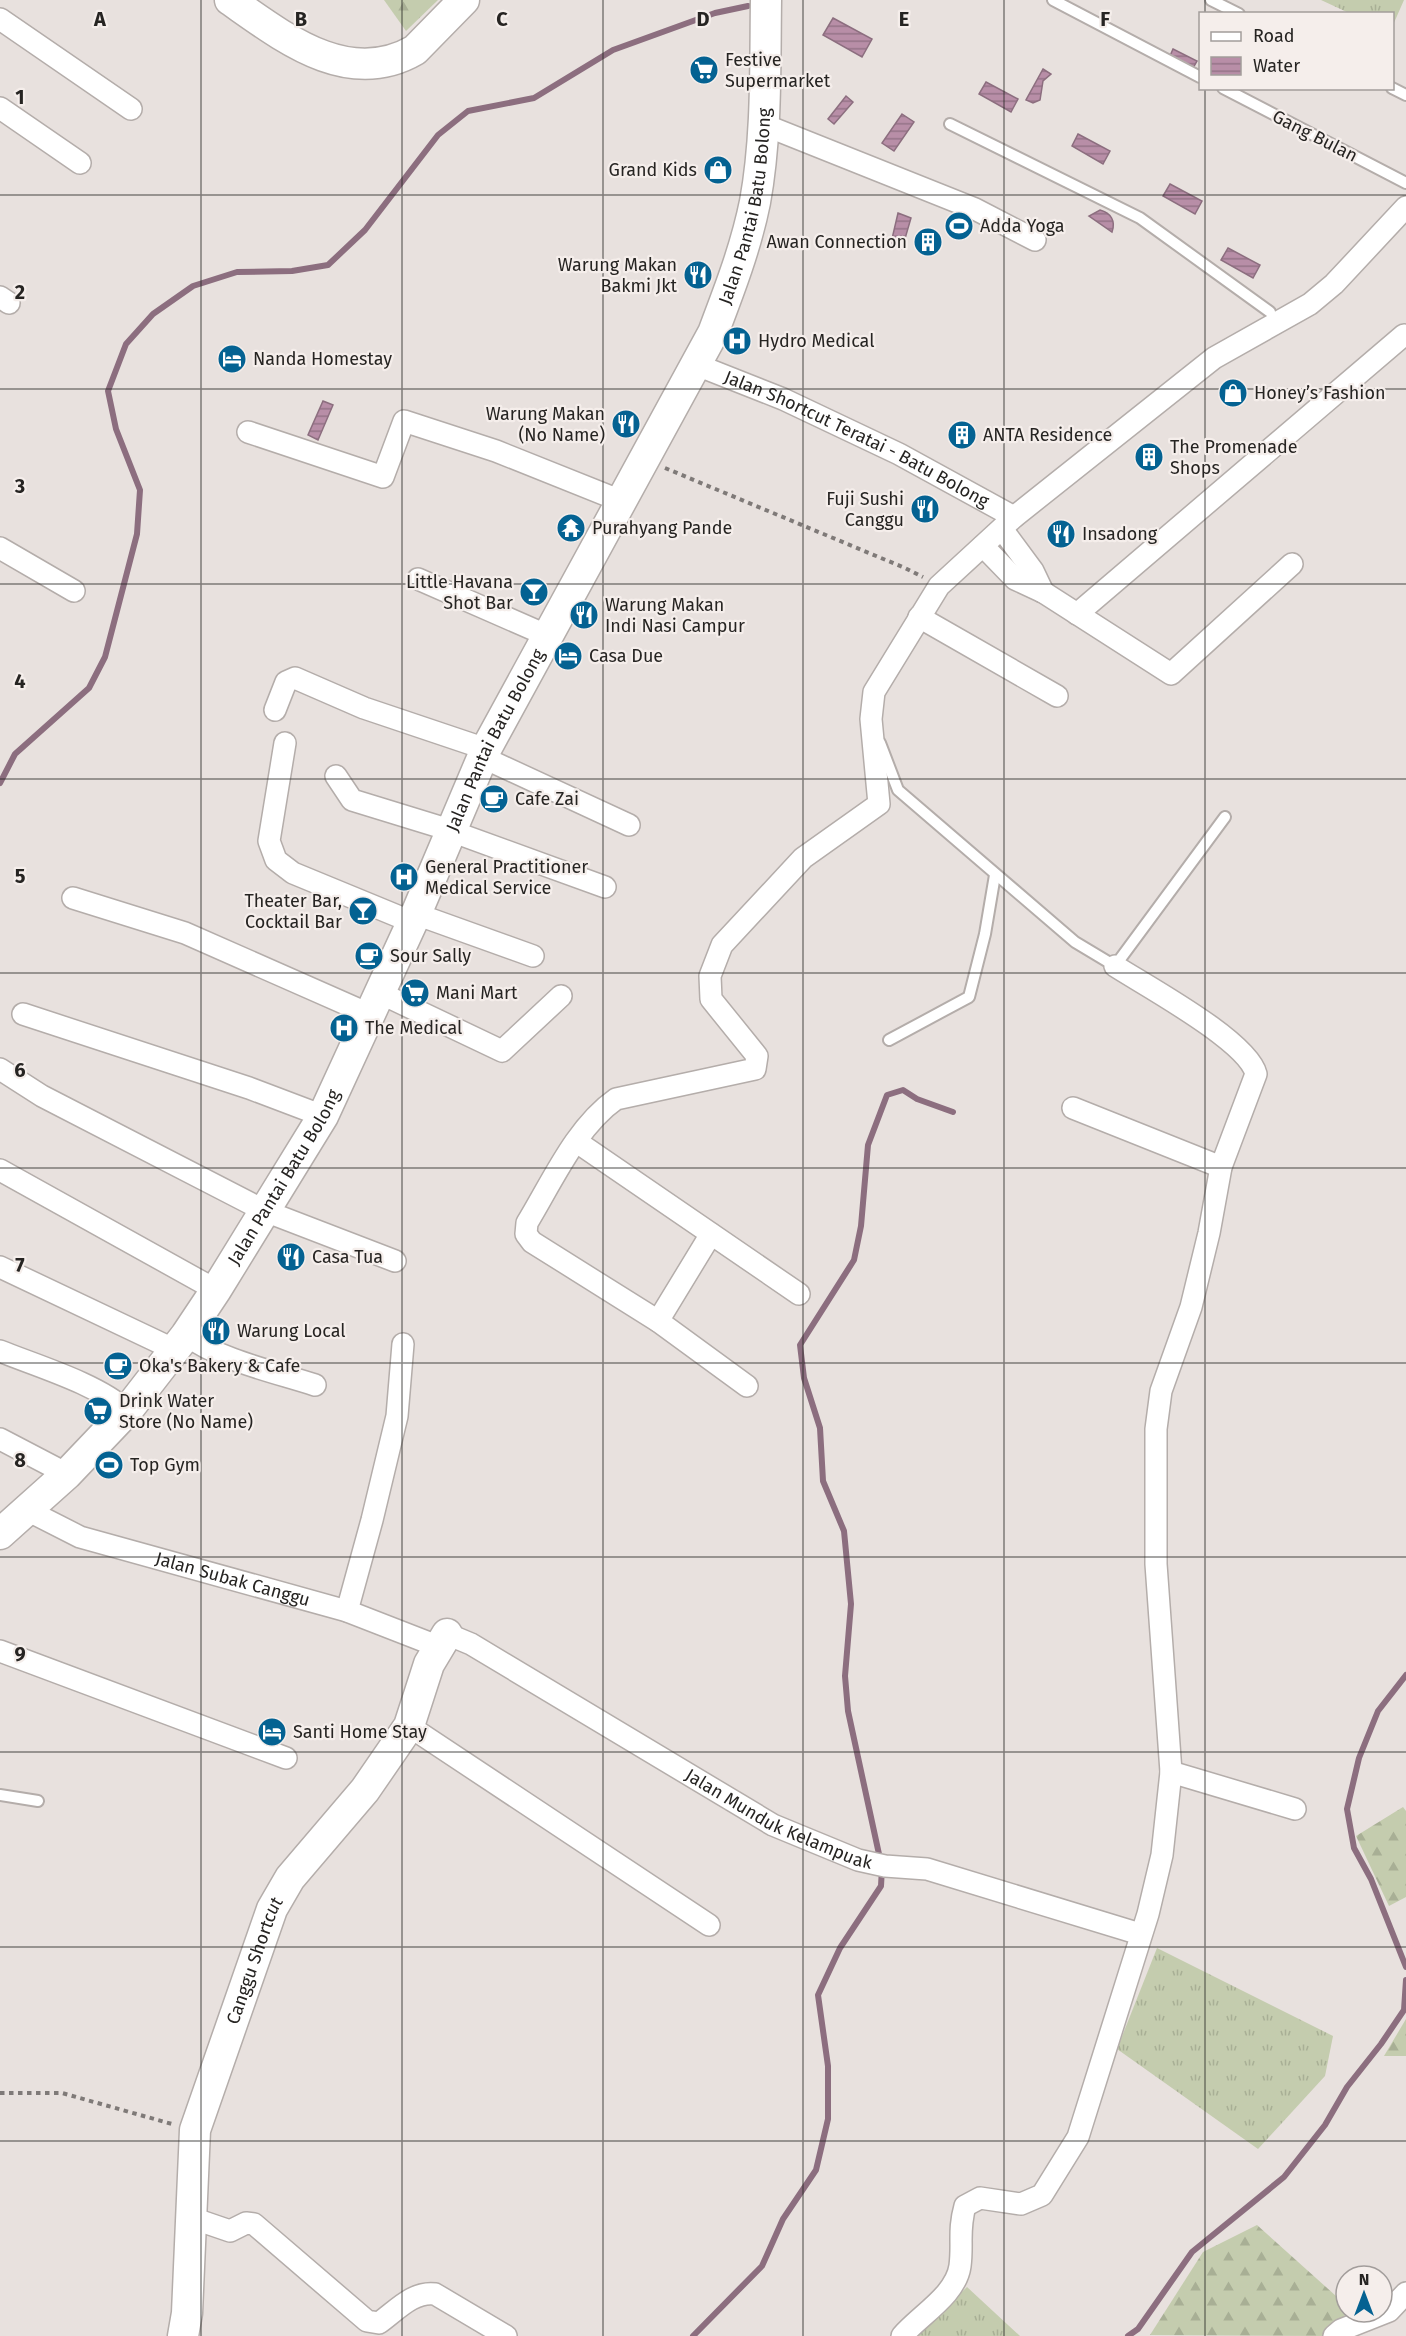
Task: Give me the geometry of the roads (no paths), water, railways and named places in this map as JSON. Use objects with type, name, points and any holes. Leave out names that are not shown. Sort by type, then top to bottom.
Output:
[{"type":"street","points":[[230,0],[276,33],[325,58],[367,64],[406,56],[424,42],[464,0]]},
{"type":"street","name":"Jalan Pantai Batu Bolong","points":[[0,1533],[67,1474],[127,1411],[180,1342],[216,1290],[323,1116],[376,1004],[484,753],[546,635],[697,365],[733,281],[755,202],[762,124],[766,0]]},
{"type":"street","points":[[0,19],[130,109]]},
{"type":"street","points":[[0,108],[80,163]]},
{"type":"street","points":[[762,124],[975,209],[1035,240]]},
{"type":"street","points":[[747,1386],[658,1321],[532,1242],[526,1234],[527,1222],[577,1142],[603,1108],[616,1099],[755,1069],[757,1056],[711,999],[710,976],[722,945],[803,858],[879,804],[871,718],[874,692],[939,586],[1008,523],[1214,358],[1274,318],[1310,304],[1334,284],[1406,207]]},
{"type":"street","points":[[1077,614],[1404,334]]},
{"type":"street","name":"Jalan Shortcut Teratai - Batu Bolong","points":[[697,365],[783,399],[899,454],[1008,523]]},
{"type":"street","points":[[248,432],[383,477],[404,421],[496,451],[621,501]]},
{"type":"street","points":[[1008,523],[1043,592]]},
{"type":"street","points":[[983,546],[1015,579],[1043,592],[1171,674],[1292,564]]},
{"type":"street","points":[[0,548],[74,591]]},
{"type":"street","points":[[418,579],[546,635]]},
{"type":"street","points":[[919,617],[1057,696]]},
{"type":"street","points":[[275,710],[286,682],[296,678],[364,708],[484,753],[628,825]]},
{"type":"street","points":[[285,743],[269,841],[276,860],[293,873],[414,918],[533,956]]},
{"type":"street","points":[[336,776],[352,800],[450,831],[605,886]]},
{"type":"street","points":[[73,898],[185,933],[502,1051],[561,996]]},
{"type":"street","points":[[902,2336],[949,2290],[956,2279],[961,2255],[959,2227],[965,2206],[980,2198],[1021,2204],[1042,2195],[1078,2137],[1148,1914],[1162,1855],[1171,1772],[1156,1564],[1156,1429],[1161,1391],[1191,1307],[1209,1233],[1221,1167],[1256,1074],[1254,1066],[1215,1030],[1115,966]]},
{"type":"street","points":[[23,1014],[323,1116]]},
{"type":"street","points":[[0,1069],[42,1096],[265,1211],[395,1262]]},
{"type":"street","points":[[1073,1108],[1221,1167]]},
{"type":"street","points":[[577,1142],[799,1294]]},
{"type":"street","points":[[0,1170],[216,1290]]},
{"type":"street","points":[[658,1321],[711,1234]]},
{"type":"street","points":[[0,1267],[180,1342],[195,1341],[247,1363],[315,1385]]},
{"type":"street","points":[[347,1611],[397,1416],[403,1344]]},
{"type":"street","points":[[0,1351],[58,1374],[118,1402],[127,1411]]},
{"type":"street","points":[[0,1439],[67,1474]]},
{"type":"street","name":"Jalan Subak Canggu","points":[[27,1510],[80,1537],[347,1611],[442,1640]]},
{"type":"street","name":"Canggu Shortcut","points":[[183,2336],[187,2313],[195,2130],[272,1909],[290,1878],[365,1790],[410,1726],[429,1664],[442,1640]]},
{"type":"street","name":"Jalan Munduk Kelampuak","points":[[442,1640],[471,1644],[773,1825],[833,1851],[885,1866],[927,1869],[1140,1934]]},
{"type":"street","points":[[0,1651],[286,1758]]},
{"type":"street","points":[[410,1726],[709,1925]]},
{"type":"street","points":[[1171,1772],[1295,1809]]},
{"type":"street","points":[[192,2218],[230,2231],[246,2223],[254,2224],[367,2321],[379,2323],[418,2295],[426,2293],[435,2294],[506,2336]]},
{"type":"street","points":[[1334,2336],[1341,2330],[1389,2311],[1406,2293]]},
{"type":"lane","points":[[1053,0],[1199,76]]},
{"type":"lane","points":[[1211,0],[1235,12]]},
{"type":"lane","name":"Gang Bulan","points":[[1227,90],[1406,183]]},
{"type":"lane","points":[[950,124],[1140,218],[1274,318]]},
{"type":"lane","points":[[871,718],[898,790],[995,876],[1075,942],[1115,966],[1226,817]]},
{"type":"lane","points":[[889,1040],[969,997],[985,934],[995,876]]},
{"type":"lane","points":[[0,1796],[38,1800]]},
{"type":"water","points":[[833,18],[872,39],[862,57],[823,35]]},
{"type":"water","points":[[1173,49],[1197,61],[1193,68],[1170,56]]},
{"type":"water","points":[[1043,69],[1051,74],[1043,81],[1040,100],[1033,103],[1026,100]]},
{"type":"water","points":[[986,82],[1018,99],[1011,112],[979,94]]},
{"type":"water","points":[[846,96],[853,102],[834,124],[828,119]]},
{"type":"water","points":[[902,114],[914,122],[894,151],[882,143]]},
{"type":"water","points":[[1078,134],[1110,151],[1103,164],[1072,146]]},
{"type":"water","points":[[1170,184],[1202,201],[1195,214],[1163,196]]},
{"type":"water","points":[[1100,210],[1112,218],[1112,232],[1089,216]]},
{"type":"water","points":[[898,213],[911,218],[902,249],[891,243]]},
{"type":"water","points":[[1228,248],[1260,265],[1253,278],[1221,260]]},
{"type":"water","points":[[323,401],[333,405],[318,440],[308,435]]},
{"type":"waterway","points":[[0,783],[15,754],[89,688],[105,657],[137,534],[140,490],[116,429],[108,391],[126,344],[153,314],[193,286],[237,272],[292,271],[328,265],[365,230],[438,135],[468,111],[534,98],[613,50],[715,13],[748,6]]},
{"type":"waterway","points":[[693,2336],[762,2266],[783,2219],[816,2170],[828,2119],[828,2066],[818,1995],[840,1948],[881,1886],[882,1868],[848,1711],[845,1676],[851,1604],[844,1531],[823,1481],[820,1428],[804,1378],[800,1345],[854,1260],[861,1226],[868,1145],[887,1095],[903,1090],[917,1099],[953,1112]]},
{"type":"waterway","points":[[1406,1675],[1378,1711],[1359,1758],[1347,1809],[1354,1848],[1371,1879],[1406,1967]]},
{"type":"waterway","points":[[1128,2336],[1138,2329],[1192,2252],[1284,2177],[1325,2125],[1347,2087],[1404,2010],[1406,1980]]},
{"type":"place","name":"Festive Supermarket","points":[[704,70]]},
{"type":"place","name":"Grand Kids","points":[[718,170]]},
{"type":"place","name":"Adda Yoga","points":[[959,226]]},
{"type":"place","name":"Awan Connection","points":[[928,242]]},
{"type":"place","name":"Warung Makan Bakmi Jkt","points":[[698,275]]},
{"type":"place","name":"Hydro Medical","points":[[737,341]]},
{"type":"place","name":"Nanda Homestay","points":[[232,359]]},
{"type":"place","name":"Honey’s Fashion","points":[[1233,393]]},
{"type":"place","name":"Warung Makan (No Name)","points":[[626,424]]},
{"type":"place","name":"ANTA Residence","points":[[962,435]]},
{"type":"place","name":"The Promenade Shops","points":[[1149,457]]},
{"type":"place","name":"Fuji Sushi Canggu","points":[[925,509]]},
{"type":"place","name":"Purahyang Pande","points":[[571,528]]},
{"type":"place","name":"Insadong","points":[[1061,534]]},
{"type":"place","name":"Little Havana Shot Bar","points":[[534,592]]},
{"type":"place","name":"Warung Makan Indi Nasi Campur","points":[[584,615]]},
{"type":"place","name":"Casa Due","points":[[568,656]]},
{"type":"place","name":"Cafe Zai","points":[[494,799]]},
{"type":"place","name":"General Practitioner Medical Service","points":[[404,877]]},
{"type":"place","name":"Theater Bar, Cocktail Bar","points":[[363,911]]},
{"type":"place","name":"Sour Sally","points":[[369,956]]},
{"type":"place","name":"Mani Mart","points":[[415,993]]},
{"type":"place","name":"The Medical","points":[[344,1028]]},
{"type":"place","name":"Casa Tua","points":[[291,1257]]},
{"type":"place","name":"Warung Local","points":[[216,1331]]},
{"type":"place","name":"Oka's Bakery & Cafe","points":[[118,1366]]},
{"type":"place","name":"Drink Water Store (No Name)","points":[[98,1411]]},
{"type":"place","name":"Top Gym","points":[[109,1465]]},
{"type":"place","name":"Santi Home Stay","points":[[272,1732]]}]
